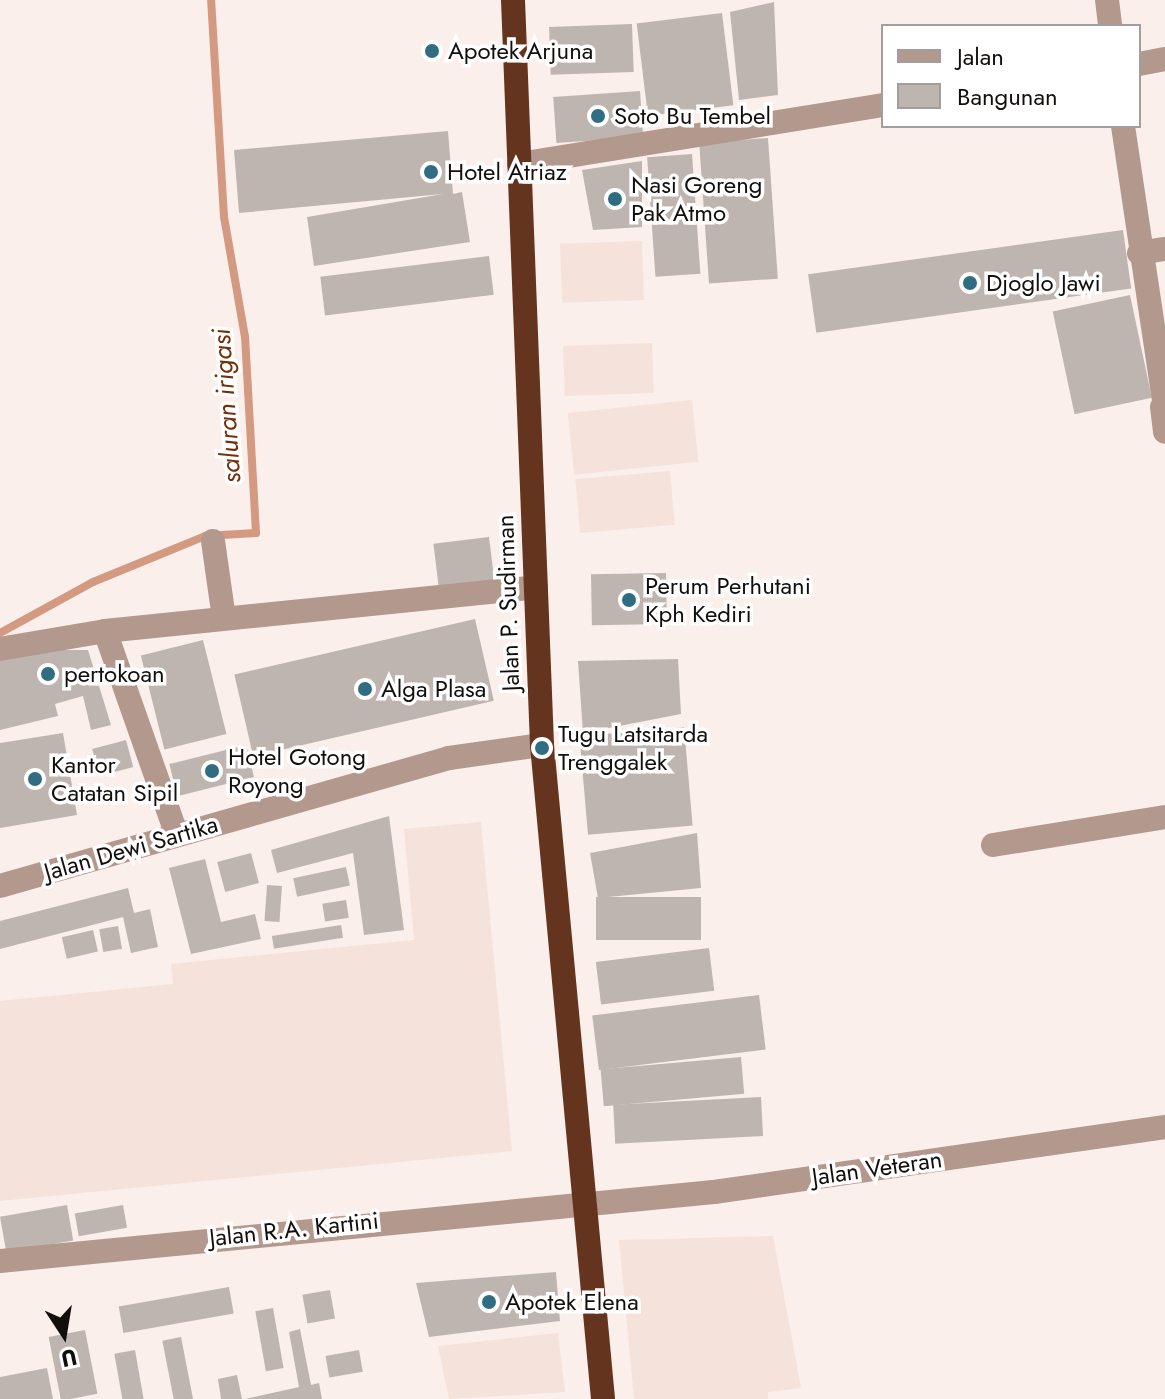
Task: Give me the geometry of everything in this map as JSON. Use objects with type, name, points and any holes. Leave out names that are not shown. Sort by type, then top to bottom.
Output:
[{"type":"highway","name":"Jalan P. Sudirman","points":[[513,0],[542,745],[589,1202],[603,1399]]},
{"type":"street","points":[[1107,0],[1110,24]]},
{"type":"street","points":[[1141,64],[1165,59]]},
{"type":"street","points":[[519,164],[881,105]]},
{"type":"street","points":[[1123,128],[1165,432]]},
{"type":"street","points":[[1139,253],[1165,249]]},
{"type":"street","points":[[213,541],[224,618]]},
{"type":"street","points":[[0,649],[105,631],[224,618],[348,611],[536,587]]},
{"type":"street","points":[[105,631],[177,835]]},
{"type":"street","name":"Jalan Dewi Sartika","points":[[0,886],[449,758],[542,745]]},
{"type":"street","points":[[993,845],[1165,817]]},
{"type":"street","name":"Jalan Veteran","points":[[589,1202],[714,1192],[1165,1127]]},
{"type":"street","name":"Jalan R.A. Kartini","points":[[0,1261],[589,1202]]},
{"type":"shaded area","points":[[642,241],[644,300],[562,303],[560,244]]},
{"type":"shaded area","points":[[652,343],[654,393],[565,396],[563,346]]},
{"type":"shaded area","points":[[692,400],[698,462],[574,475],[568,413]]},
{"type":"shaded area","points":[[670,471],[675,525],[580,533],[575,479]]},
{"type":"shaded area","points":[[481,822],[512,1151],[0,1201],[0,1001],[173,984],[171,964],[414,940],[404,829]]},
{"type":"shaded area","points":[[773,1236],[801,1388],[768,1392],[768,1399],[634,1399],[619,1240]]},
{"type":"shaded area","points":[[558,1333],[565,1392],[449,1399],[438,1346]]},
{"type":"building","points":[[774,2],[778,95],[739,100],[730,12]]},
{"type":"building","points":[[722,13],[733,105],[648,116],[637,23]]},
{"type":"building","points":[[632,24],[634,72],[551,75],[549,27]]},
{"type":"building","name":"Soto Bu Tembel","points":[[640,91],[643,137],[556,143],[553,97]]},
{"type":"building","points":[[448,131],[453,194],[462,192],[470,242],[314,266],[307,217],[443,194],[239,213],[234,150]]},
{"type":"building","points":[[768,138],[778,279],[709,283],[699,143]]},
{"type":"building","points":[[692,154],[700,274],[655,277],[647,157]]},
{"type":"building","name":"Nasi Goreng Pak Atmo","points":[[642,161],[642,227],[593,230],[582,170]]},
{"type":"building","name":"Djoglo Jawi","points":[[1123,230],[1131,288],[816,333],[808,274]]},
{"type":"building","points":[[489,256],[494,295],[325,315],[320,277]]},
{"type":"building","points":[[1130,295],[1152,398],[1075,414],[1053,311]]},
{"type":"building","points":[[489,537],[495,588],[440,594],[433,544]]},
{"type":"building","name":"Perum Perhutani Kph Kediri","points":[[666,573],[667,624],[592,625],[591,574]]},
{"type":"building","name":"Alga Plasa","points":[[475,619],[494,701],[253,756],[234,675]]},
{"type":"building","points":[[203,640],[226,734],[164,750],[141,655]]},
{"type":"building","name":"pertokoan","points":[[12,650],[88,650],[111,725],[91,730],[83,696],[55,704],[58,716],[0,730],[0,657]]},
{"type":"building","points":[[678,659],[681,714],[583,733],[578,661]]},
{"type":"building","points":[[684,727],[693,826],[588,835],[579,736]]},
{"type":"building","name":"Kantor Catatan Sipil","points":[[63,733],[77,815],[0,828],[0,743]]},
{"type":"building","points":[[126,740],[133,767],[99,776],[92,749]]},
{"type":"building","name":"Hotel Gotong Royong","points":[[246,745],[254,777],[177,796],[169,764]]},
{"type":"building","points":[[389,816],[404,930],[364,935],[353,853],[277,873],[271,850]]},
{"type":"building","points":[[697,833],[701,888],[598,898],[590,853]]},
{"type":"building","points":[[251,853],[259,883],[225,892],[217,862]]},
{"type":"building","points":[[205,859],[221,922],[255,914],[261,939],[191,954],[169,868]]},
{"type":"building","points":[[346,867],[350,886],[297,897],[293,878]]},
{"type":"building","points":[[267,885],[282,886],[279,922],[264,921]]},
{"type":"building","points":[[128,888],[134,913],[150,909],[158,947],[131,953],[123,917],[0,949],[0,921]]},
{"type":"building","points":[[596,897],[701,897],[701,940],[596,940]]},
{"type":"building","points":[[346,900],[349,918],[325,922],[322,904]]},
{"type":"building","points":[[341,925],[343,938],[274,949],[272,936]]},
{"type":"building","points":[[118,926],[122,949],[103,952],[99,929]]},
{"type":"building","points":[[93,930],[98,951],[67,959],[62,937]]},
{"type":"building","points":[[709,948],[714,991],[601,1005],[596,962]]},
{"type":"building","points":[[759,995],[766,1050],[599,1070],[592,1015]]},
{"type":"building","points":[[741,1057],[744,1094],[604,1106],[601,1069]]},
{"type":"building","points":[[761,1097],[763,1136],[615,1144],[613,1105]]},
{"type":"building","points":[[67,1205],[73,1240],[6,1252],[0,1217]]},
{"type":"building","points":[[123,1205],[127,1228],[79,1236],[75,1214]]},
{"type":"building","name":"Apotek Elena","points":[[556,1272],[560,1321],[429,1337],[416,1283]]},
{"type":"building","points":[[229,1287],[234,1314],[123,1333],[119,1306]]},
{"type":"building","points":[[330,1290],[335,1319],[307,1323],[302,1295]]},
{"type":"building","points":[[273,1308],[284,1368],[266,1371],[255,1311]]},
{"type":"building","points":[[300,1329],[311,1385],[319,1383],[322,1399],[245,1399],[299,1387],[289,1332]]},
{"type":"building","points":[[85,1330],[97,1394],[61,1399],[49,1337]]},
{"type":"building","points":[[181,1337],[193,1399],[174,1399],[162,1341]]},
{"type":"building","points":[[135,1350],[144,1399],[122,1399],[114,1354]]},
{"type":"building","points":[[359,1350],[363,1372],[329,1378],[326,1356]]},
{"type":"building","points":[[47,1368],[53,1399],[0,1399],[0,1377]]},
{"type":"building","points":[[237,1375],[242,1399],[221,1399],[218,1379]]},
{"type":"waterway","name":"saluran irigasi","points":[[0,633],[93,582],[205,536],[256,533],[245,337],[224,217],[211,0]]},
{"type":"place","name":"Apotek Arjuna","points":[[432,51]]},
{"type":"place","name":"Soto Bu Tembel","points":[[598,116]]},
{"type":"place","name":"Hotel Atriaz","points":[[431,172]]},
{"type":"place","name":"Nasi Goreng Pak Atmo","points":[[615,199]]},
{"type":"place","name":"Djoglo Jawi","points":[[970,283]]},
{"type":"place","name":"Perum Perhutani Kph Kediri","points":[[629,600]]},
{"type":"place","name":"pertokoan","points":[[48,674]]},
{"type":"place","name":"Alga Plasa","points":[[365,689]]},
{"type":"place","name":"Tugu Latsitarda Trenggalek","points":[[542,748]]},
{"type":"place","name":"Hotel Gotong Royong","points":[[212,771]]},
{"type":"place","name":"Kantor Catatan Sipil","points":[[35,779]]},
{"type":"place","name":"Apotek Elena","points":[[489,1302]]}]
